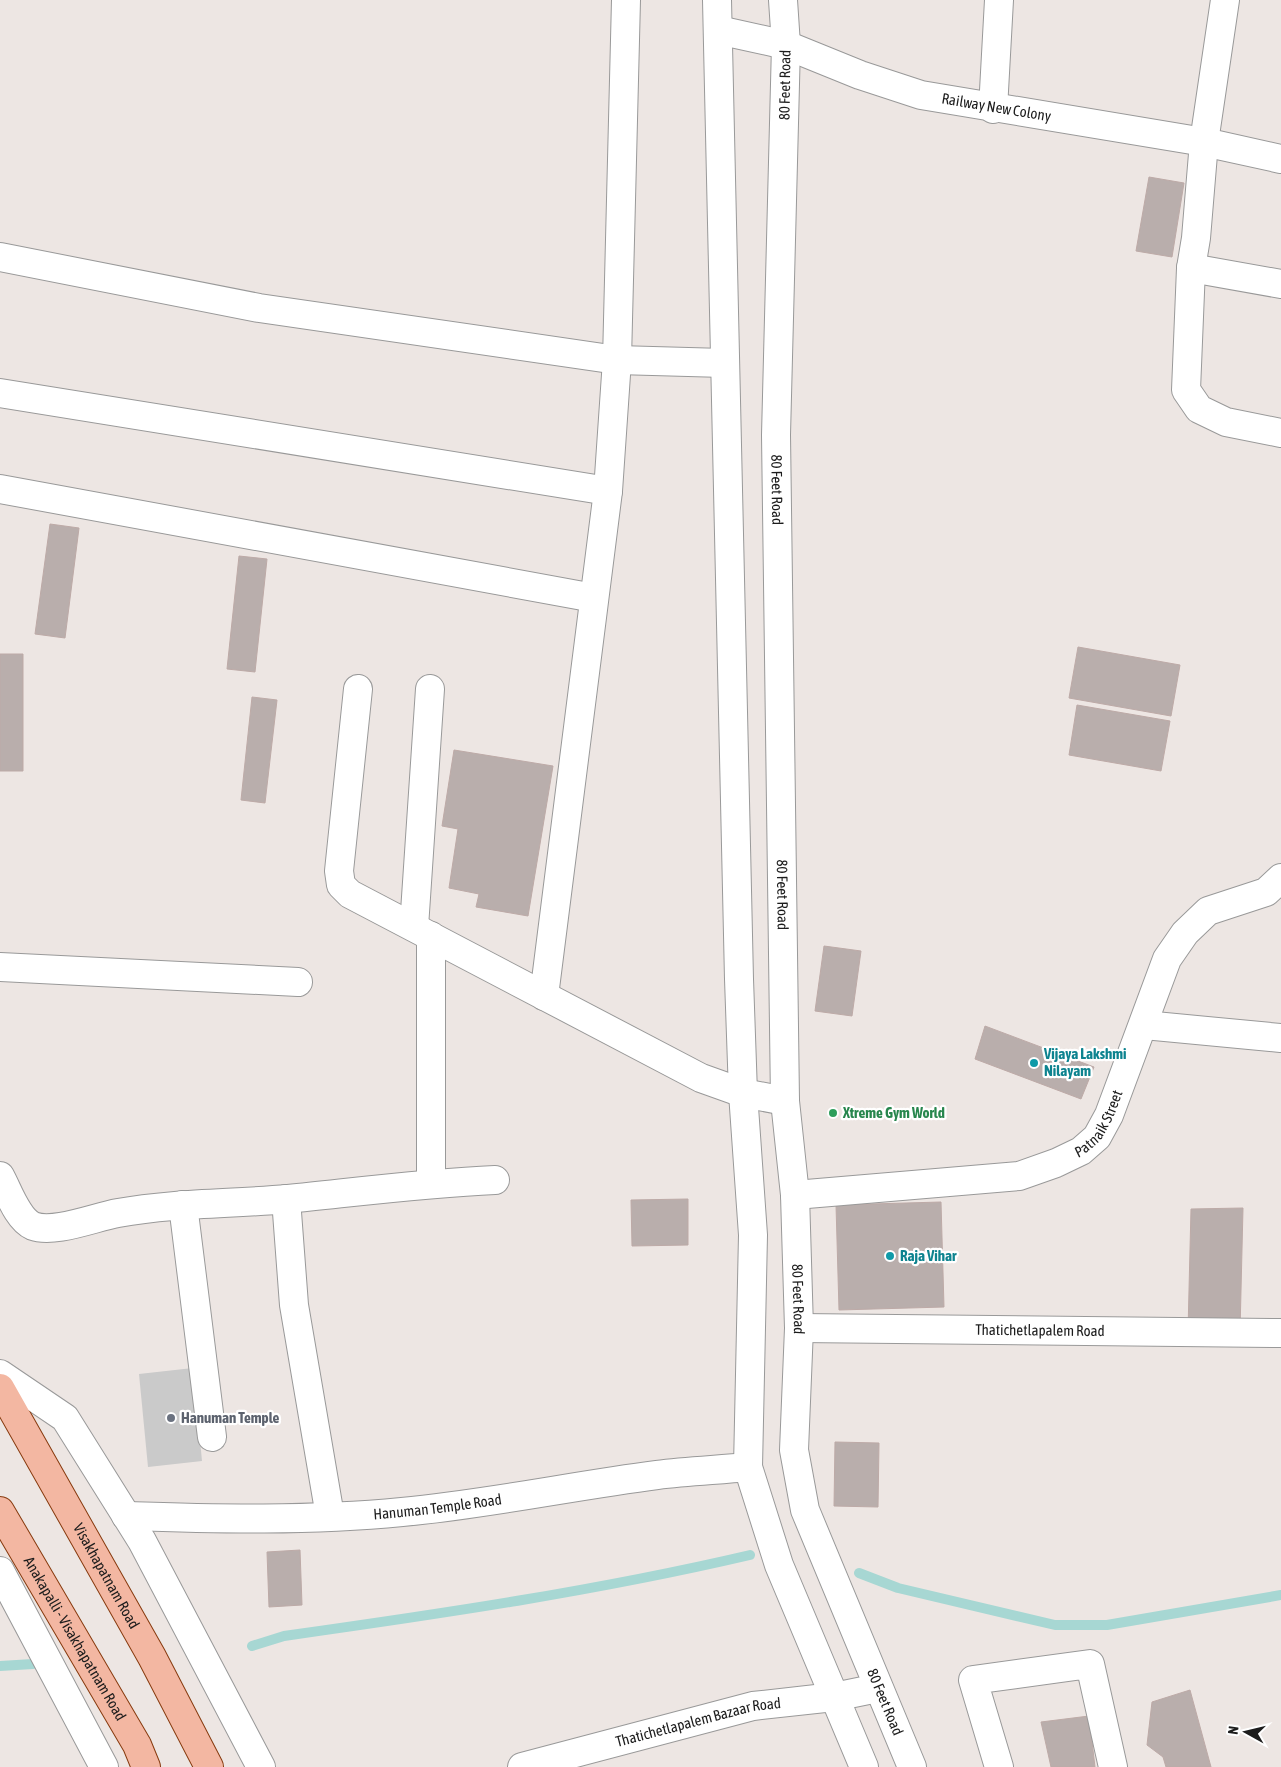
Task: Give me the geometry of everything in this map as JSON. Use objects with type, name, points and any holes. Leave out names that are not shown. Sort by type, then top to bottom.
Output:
[{"type":"main road","name":"Visakhapatnam Road","points":[[0,1388],[152,1657],[209,1767]]},
{"type":"main road","name":"Anakapalli - Visakhapatnam Road","points":[[0,1511],[137,1745],[146,1767]]},
{"type":"street","points":[[544,996],[608,491],[617,360],[626,0]]},
{"type":"street","points":[[717,0],[724,363],[743,1093],[753,1235],[748,1467],[779,1565],[864,1767]]},
{"type":"street","name":"80 Feet Road","points":[[784,0],[786,45],[776,435],[785,1101],[795,1195],[799,1328],[794,1450],[805,1510],[912,1767]]},
{"type":"street","points":[[994,109],[999,0]]},
{"type":"street","points":[[1225,0],[1204,142],[1192,268],[1186,390],[1199,409],[1226,422],[1281,433]]},
{"type":"street","name":"Railway New Colony","points":[[718,30],[786,45],[860,75],[921,95],[994,109],[1204,142],[1281,159]]},
{"type":"street","points":[[0,257],[259,308],[617,360],[724,363]]},
{"type":"street","points":[[1192,268],[1281,284]]},
{"type":"street","points":[[0,393],[608,491]]},
{"type":"street","points":[[0,489],[594,598]]},
{"type":"street","points":[[358,689],[339,871],[340,885],[350,894],[701,1078],[743,1093],[785,1101]]},
{"type":"street","points":[[430,689],[422,932],[431,1183]]},
{"type":"street","name":"Patnaik Street","points":[[795,1195],[1019,1176],[1056,1163],[1081,1151],[1097,1137],[1109,1115],[1167,959],[1185,933],[1208,912],[1266,892],[1281,878]]},
{"type":"street","points":[[0,967],[298,982]]},
{"type":"street","points":[[1144,1025],[1281,1038]]},
{"type":"street","points":[[748,1158],[790,1154]]},
{"type":"street","points":[[0,1176],[21,1215],[32,1225],[47,1229],[118,1213],[184,1205],[286,1199],[431,1183],[495,1180]]},
{"type":"street","points":[[286,1199],[294,1305],[330,1516]]},
{"type":"street","points":[[184,1205],[212,1437]]},
{"type":"street","points":[[753,1235],[796,1233]]},
{"type":"street","name":"Thatichetlapalem Road","points":[[799,1328],[1281,1333]]},
{"type":"street","points":[[0,1374],[65,1418],[142,1541],[261,1767]]},
{"type":"street","name":"Hanuman Temple Road","points":[[126,1516],[209,1519],[402,1512],[525,1497],[658,1474],[748,1467]]},
{"type":"street","points":[[0,1571],[104,1767]]},
{"type":"street","points":[[999,1767],[973,1680],[1090,1664],[1112,1767]]},
{"type":"street","name":"Thatichetlapalem Bazaar Road","points":[[522,1767],[753,1706],[834,1697],[878,1688]]},
{"type":"shaded area","name":"Hanuman Temple","points":[[193,1368],[202,1461],[148,1467],[139,1374]]},
{"type":"building","points":[[1149,177],[1184,183],[1172,257],[1136,251]]},
{"type":"building","points":[[50,524],[79,528],[65,638],[35,634]]},
{"type":"building","points":[[239,556],[267,559],[255,672],[227,669]]},
{"type":"building","points":[[1078,647],[1180,665],[1171,716],[1069,698]]},
{"type":"building","points":[[0,654],[23,654],[23,771],[0,771]]},
{"type":"building","points":[[252,697],[277,700],[265,803],[241,800]]},
{"type":"building","points":[[1077,705],[1170,721],[1161,771],[1069,755]]},
{"type":"building","points":[[454,750],[553,766],[528,916],[476,907],[479,894],[449,888],[458,829],[442,826]]},
{"type":"building","points":[[824,946],[861,951],[852,1016],[815,1011]]},
{"type":"building","name":"Vijaya Lakshmi Nilayam","points":[[985,1026],[1094,1067],[1081,1099],[975,1059]]},
{"type":"building","points":[[688,1199],[688,1245],[632,1246],[631,1200]]},
{"type":"building","name":"Raja Vihar","points":[[941,1202],[944,1307],[839,1310],[836,1205]]},
{"type":"building","points":[[1243,1208],[1240,1332],[1188,1331],[1191,1209]]},
{"type":"building","points":[[835,1442],[879,1443],[878,1507],[834,1506]]},
{"type":"building","points":[[300,1550],[302,1605],[269,1607],[267,1552]]},
{"type":"building","points":[[1190,1690],[1211,1767],[1166,1767],[1163,1757],[1147,1745],[1152,1702]]},
{"type":"building","points":[[1089,1716],[1095,1767],[1051,1767],[1041,1722]]},
{"type":"waterway","points":[[252,1646],[284,1636],[576,1591],[750,1555]]},
{"type":"waterway","points":[[859,1573],[898,1588],[1055,1625],[1107,1625],[1281,1595]]},
{"type":"waterway","points":[[0,1666],[33,1664]]},
{"type":"place","name":"Vijaya Lakshmi Nilayam","points":[[1034,1063]]},
{"type":"place","name":"Xtreme Gym World","points":[[833,1113]]},
{"type":"place","name":"Raja Vihar","points":[[890,1256]]},
{"type":"place","name":"Hanuman Temple","points":[[171,1418]]}]
